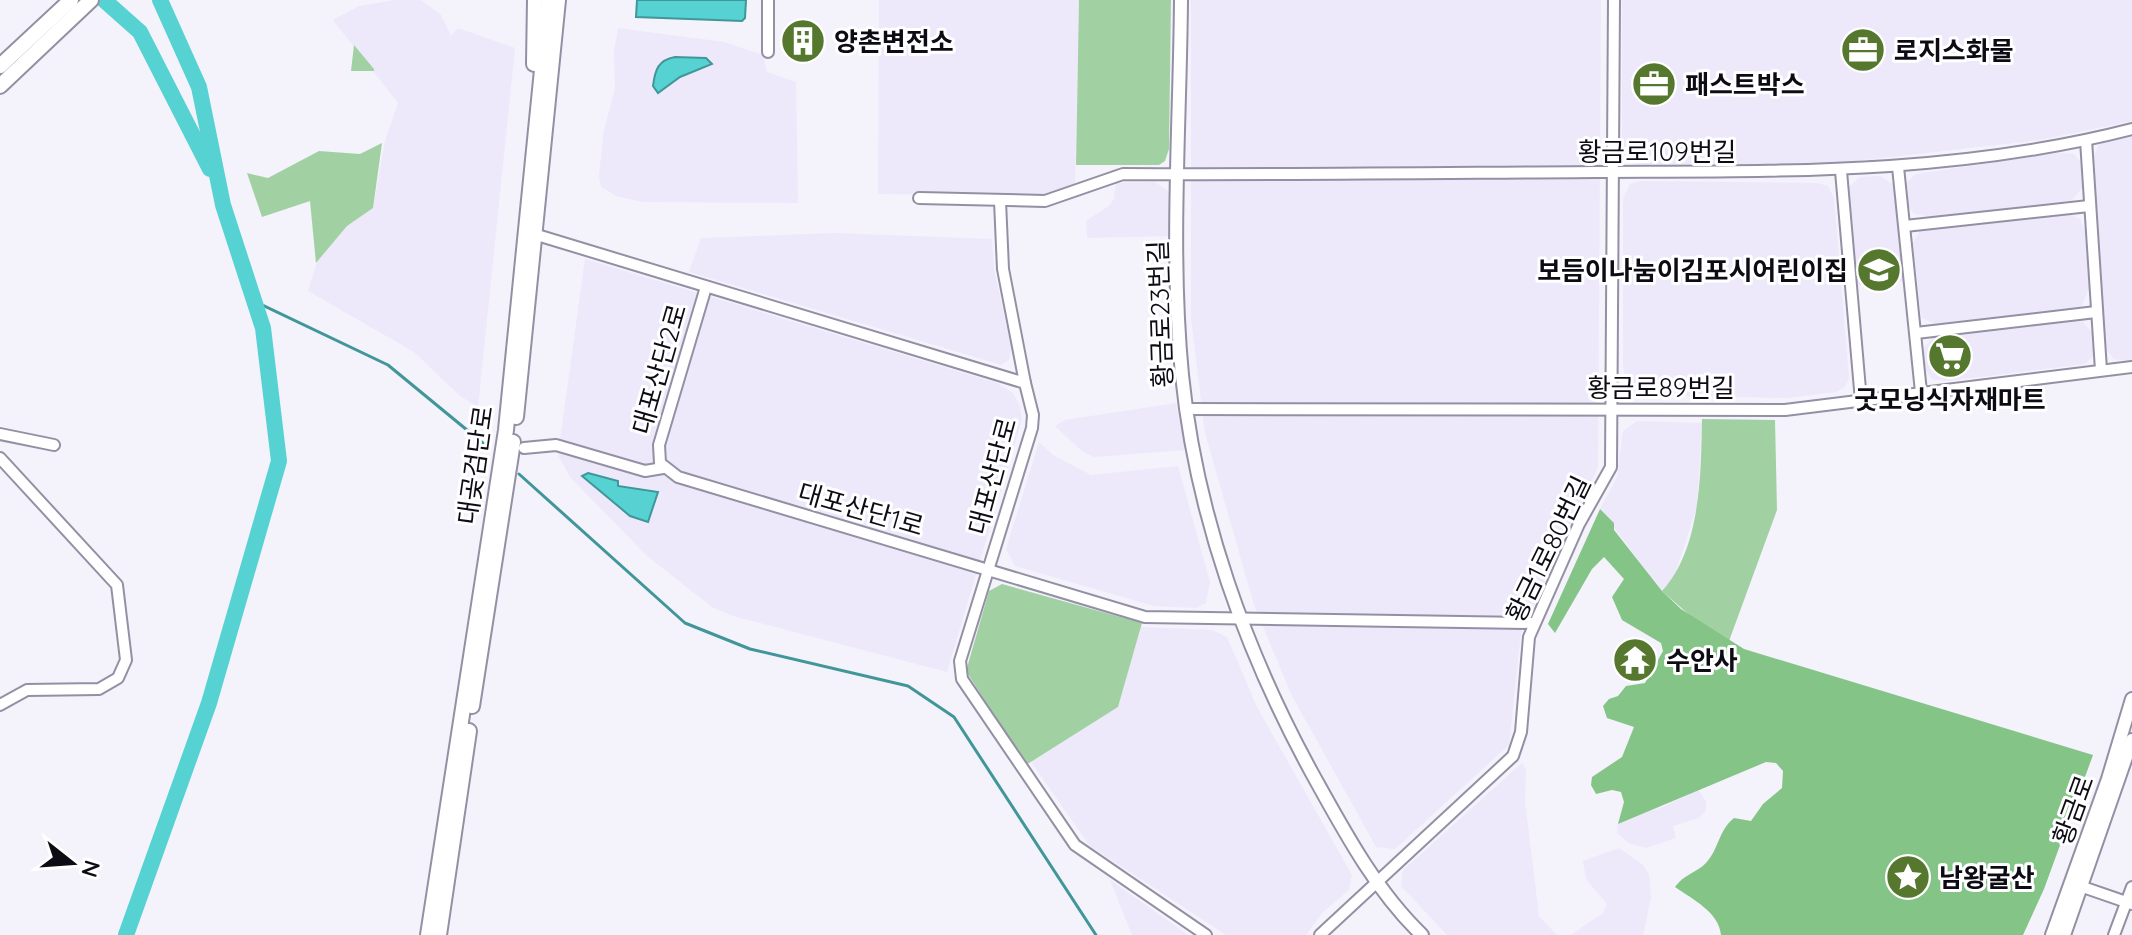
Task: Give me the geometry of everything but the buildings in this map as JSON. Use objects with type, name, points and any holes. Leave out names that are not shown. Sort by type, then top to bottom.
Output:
[{"type":"main road","points":[[0,86],[64,16],[71,0]]},
{"type":"main road","points":[[0,66],[64,16],[91,0]]},
{"type":"main road","points":[[530,188],[535,0]]},
{"type":"main road","name":"대곶검단로","points":[[428,935],[506,430],[549,0]]},
{"type":"main road","name":"대곶검단로","points":[[439,935],[502,526],[537,235],[558,0]]},
{"type":"main road","points":[[549,106],[569,0]]},
{"type":"street","points":[[768,0],[768,52]]},
{"type":"street","name":"황금로23번길","points":[[1181,0],[1178,326],[1187,409],[1206,506],[1241,620],[1288,729],[1376,880],[1422,935]]},
{"type":"street","name":"황금1로80번길","points":[[1320,935],[1513,756],[1521,732],[1525,655],[1534,623],[1579,524],[1608,476],[1612,408],[1614,0]]},
{"type":"street","name":"황금로109번길","points":[[919,198],[1045,201],[1115,175],[1841,171],[1898,167],[2086,140],[2132,129]]},
{"type":"street","points":[[2086,140],[2101,370]]},
{"type":"street","points":[[1898,167],[1921,392]]},
{"type":"street","points":[[1841,171],[1861,401]]},
{"type":"street","name":"대포산단로","points":[[1000,201],[1003,269],[1033,420],[960,661],[962,679],[1075,845],[1206,935]]},
{"type":"street","points":[[1905,226],[2089,206]]},
{"type":"street","points":[[537,235],[1025,383]]},
{"type":"street","name":"대포산단2로","points":[[662,466],[661,434],[706,287]]},
{"type":"street","points":[[1916,333],[2096,312]]},
{"type":"street","name":"황금로89번길","points":[[1187,409],[1785,410],[2132,367]]},
{"type":"street","points":[[0,434],[23,442],[54,445]]},
{"type":"street","name":"대포산단1로","points":[[524,448],[556,445],[645,471],[662,466],[687,480],[1145,617],[1241,620]]},
{"type":"street","points":[[0,458],[117,585],[126,660],[118,678],[99,689],[27,690],[0,705]]},
{"type":"street","points":[[1241,620],[1534,623]]},
{"type":"street","name":"황금로","points":[[2064,935],[2132,699]]},
{"type":"street","name":"황금로","points":[[2052,935],[2076,885],[2132,740]]},
{"type":"street","points":[[2076,885],[2129,903]]},
{"type":"street","points":[[2114,935],[2129,903],[2132,887]]},
{"type":"shaded area","points":[[395,0],[420,0],[428,5],[441,15],[451,36],[458,28],[515,48],[478,407],[460,396],[414,352],[308,291],[317,262],[347,226],[373,208],[385,141],[398,103],[333,20],[359,6]]},
{"type":"shaded area","points":[[879,0],[1079,0],[1075,184],[1043,196],[878,194]]},
{"type":"shaded area","points":[[1191,0],[1601,0],[1598,467],[1521,632],[1509,745],[1395,849],[1376,847],[1291,694],[1254,605],[1205,433],[1191,318]]},
{"type":"shaded area","points":[[1622,0],[2132,0],[2132,121],[2040,140],[1820,165],[1636,164],[1626,160],[1622,150]]},
{"type":"shaded area","points":[[618,28],[724,42],[763,55],[767,72],[796,82],[798,203],[643,202],[616,196],[601,187],[599,176],[604,130],[615,89],[614,52]]},
{"type":"shaded area","points":[[2132,136],[2132,361],[2127,361],[2114,359],[2103,346],[2091,163],[2099,144]]},
{"type":"shaded area","points":[[2058,153],[2074,154],[2081,163],[2082,188],[2071,201],[1931,217],[1914,214],[1908,206],[1907,182],[1916,174]]},
{"type":"shaded area","points":[[1880,176],[1894,185],[1904,281],[1856,286],[1848,188],[1860,177]]},
{"type":"shaded area","points":[[1640,181],[1817,183],[1828,186],[1834,198],[1849,378],[1845,387],[1837,392],[1786,398],[1640,395],[1628,389],[1623,366],[1623,199],[1630,184]]},
{"type":"shaded area","points":[[1155,182],[1169,192],[1172,236],[1087,238],[1086,221],[1109,206],[1114,199],[1116,183]]},
{"type":"shaded area","points":[[2069,214],[2080,219],[2085,231],[2089,289],[2081,307],[1935,324],[1921,317],[1913,243],[1920,231]]},
{"type":"shaded area","points":[[834,233],[992,239],[994,269],[1011,348],[1009,360],[1001,365],[689,272],[701,238]]},
{"type":"shaded area","points":[[585,259],[997,383],[1013,393],[1020,406],[1022,420],[947,672],[733,616],[712,607],[647,556],[570,477],[558,455]]},
{"type":"shaded area","points":[[2068,320],[2083,322],[2093,334],[2093,356],[2085,364],[1946,381],[1932,379],[1925,370],[1923,349],[1934,336]]},
{"type":"shaded area","points":[[1176,403],[1186,450],[1094,457],[1083,452],[1055,426],[1065,420]]},
{"type":"shaded area","points":[[1637,421],[1702,423],[1697,507],[1675,574],[1662,591],[1600,509],[1617,477],[1623,431]]},
{"type":"shaded area","points":[[1039,442],[1053,455],[1091,475],[1178,466],[1210,582],[1206,603],[1196,608],[1154,606],[1015,566],[1006,549]]},
{"type":"shaded area","points":[[1141,627],[1212,630],[1227,637],[1257,707],[1352,875],[1349,890],[1323,912],[1306,935],[1226,935],[1090,846],[1031,762],[1118,707]]},
{"type":"shaded area","points":[[1522,763],[1526,770],[1525,801],[1539,916],[1557,935],[1447,935],[1401,886],[1403,870]]},
{"type":"shaded area","points":[[1698,790],[1706,801],[1706,810],[1699,818],[1673,826],[1676,838],[1646,848],[1629,843],[1617,833],[1618,824],[1626,818],[1663,807]]},
{"type":"shaded area","points":[[1619,848],[1643,865],[1649,875],[1651,898],[1643,935],[1571,935],[1603,913],[1607,904],[1586,879],[1583,861]]},
{"type":"shaded area","points":[[1110,880],[1188,935],[1132,935]]},
{"type":"green space","points":[[1079,0],[1171,0],[1169,149],[1165,161],[1159,165],[1076,165]]},
{"type":"green space","points":[[354,45],[374,69],[374,71],[351,71]]},
{"type":"green space","points":[[382,143],[373,208],[347,226],[316,263],[310,201],[262,217],[247,173],[268,178],[319,151],[360,154]]},
{"type":"green space","points":[[1702,419],[1775,420],[1777,510],[1729,641],[1694,619],[1662,591],[1675,574],[1692,532],[1699,486]]},
{"type":"green space","points":[[1600,509],[1614,523],[1614,530],[1662,591],[1681,609],[1744,649],[2093,755],[2044,889],[2023,935],[1721,935],[1710,913],[1675,887],[1706,863],[1734,818],[1751,821],[1763,804],[1782,788],[1783,771],[1776,763],[1766,762],[1618,824],[1624,802],[1621,792],[1612,790],[1596,794],[1591,785],[1592,777],[1622,757],[1634,727],[1607,718],[1603,706],[1626,686],[1645,683],[1663,651],[1661,643],[1622,620],[1612,597],[1624,579],[1604,557],[1592,569],[1555,633],[1548,624]]},
{"type":"green space","points":[[1002,584],[1142,623],[1118,707],[1026,765],[966,671],[989,591]]},
{"type":"water","points":[[637,0],[746,0],[745,18],[742,21],[636,17]]},
{"type":"water","points":[[675,57],[706,58],[712,64],[680,77],[658,93],[653,86],[656,71],[661,63]]},
{"type":"water","points":[[588,473],[618,481],[618,486],[658,492],[648,522],[630,516],[582,476]]},
{"type":"waterway","points":[[104,0],[140,32],[210,169]]},
{"type":"waterway","points":[[126,935],[209,703],[279,461],[263,328],[223,205],[199,87],[160,0]]},
{"type":"waterway","points":[[254,301],[388,365],[484,444]]},
{"type":"waterway","points":[[519,474],[685,623],[750,649],[908,686],[954,717],[1096,935]]},
{"type":"place","name":"양촌변전소","points":[[803,41]]},
{"type":"place","name":"로지스화물","points":[[1863,50]]},
{"type":"place","name":"패스트박스","points":[[1654,84]]},
{"type":"place","name":"보듬이나눔이김포시어린이집","points":[[1879,270]]},
{"type":"place","name":"굿모닝식자재마트","points":[[1950,356]]},
{"type":"place","name":"수안사","points":[[1635,660]]},
{"type":"place","name":"남왕굴산","points":[[1908,877]]}]
